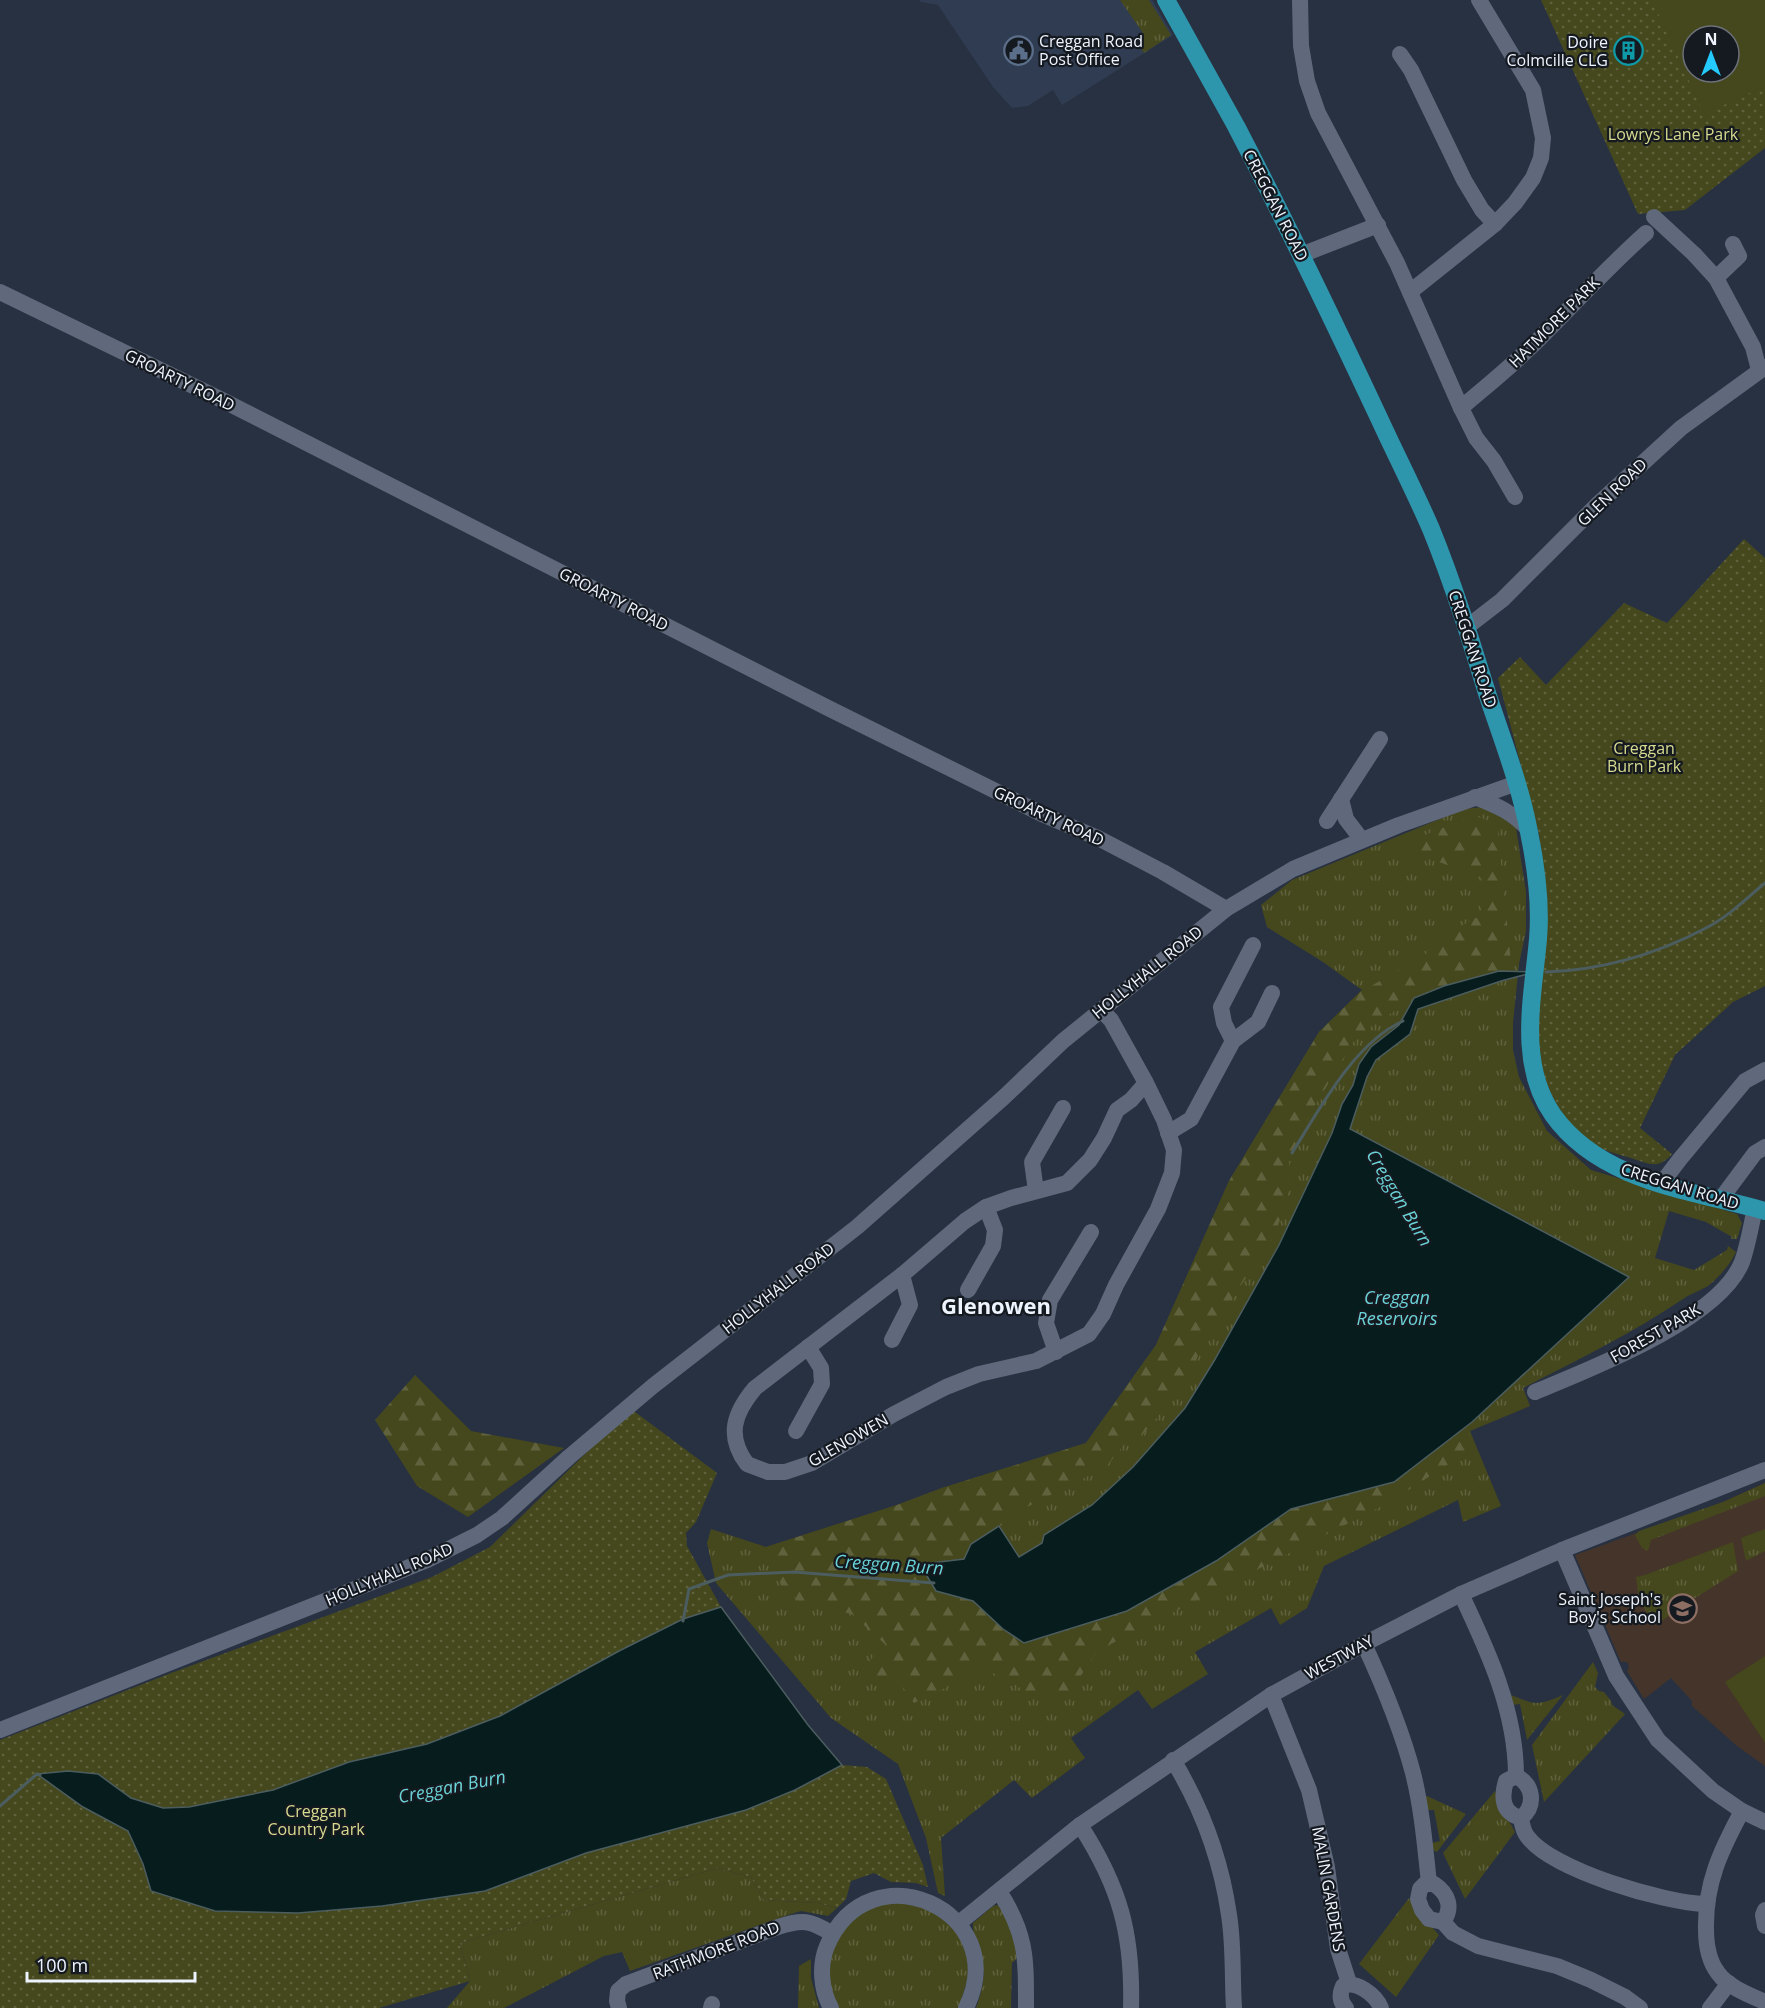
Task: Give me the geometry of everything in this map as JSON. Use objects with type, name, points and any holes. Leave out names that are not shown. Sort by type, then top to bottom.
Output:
[{"type":"main road","name":"CREGGAN ROAD","points":[[1166,0],[1236,127],[1301,255],[1431,528],[1467,627],[1517,783],[1536,869],[1538,938],[1531,995],[1530,1039],[1532,1065],[1540,1089],[1552,1113],[1574,1140],[1600,1160],[1661,1184],[1760,1210]]},
{"type":"street","points":[[1300,0],[1301,46],[1307,81],[1318,113],[1378,225],[1476,438],[1494,461],[1515,497]]},
{"type":"street","points":[[1410,292],[1495,224],[1515,203],[1533,178],[1541,158],[1543,138],[1533,90],[1479,0]]},
{"type":"street","points":[[1400,54],[1411,70],[1464,180],[1482,210],[1495,224]]},
{"type":"street","points":[[1662,218],[1716,278],[1762,368]]},
{"type":"street","points":[[1301,255],[1378,225]]},
{"type":"street","name":"HATMORE PARK","points":[[1461,408],[1482,392],[1543,335],[1606,269],[1646,233]]},
{"type":"street","points":[[1716,278],[1739,254]]},
{"type":"street","name":"GROARTY ROAD","points":[[0,292],[218,398],[832,710],[1098,838],[1226,909]]},
{"type":"street","name":"GLEN ROAD","points":[[1467,627],[1502,600],[1597,505],[1681,428],[1762,368]]},
{"type":"street","points":[[1327,821],[1380,739]]},
{"type":"street","name":"HOLLYHALL ROAD","points":[[0,1730],[427,1560],[477,1535],[502,1518],[569,1457],[653,1386],[857,1227],[1064,1041],[1226,909],[1293,869],[1362,840],[1517,783]]},
{"type":"street","points":[[1475,798],[1502,807],[1519,819],[1529,830]]},
{"type":"street","points":[[1341,799],[1346,819],[1362,840]]},
{"type":"street","points":[[1233,1041],[1224,1023],[1221,1007],[1253,945]]},
{"type":"street","points":[[1168,1133],[1191,1119],[1233,1041],[1258,1022],[1272,993]]},
{"type":"street","name":"GLENOWEN","points":[[1101,1010],[1110,1020],[1146,1083],[1174,1150],[1172,1173],[1158,1209],[1116,1285],[1103,1314],[1089,1334],[1036,1361],[979,1374],[946,1387],[894,1414],[812,1463],[785,1472],[768,1472],[753,1467],[744,1460],[735,1441],[735,1426],[740,1406],[755,1388],[902,1275],[965,1221],[986,1208],[1011,1198],[1067,1183],[1090,1160],[1104,1138],[1117,1110],[1131,1100],[1146,1083]]},
{"type":"street","points":[[1661,1184],[1745,1081],[1765,1070]]},
{"type":"street","points":[[1036,1191],[1032,1162],[1063,1108]]},
{"type":"street","points":[[1720,1200],[1755,1153],[1765,1147]]},
{"type":"street","points":[[968,1290],[993,1246],[995,1230],[986,1208]]},
{"type":"street","name":"FOREST PARK","points":[[1535,1392],[1620,1356],[1702,1308],[1733,1277],[1742,1262],[1760,1210]]},
{"type":"street","points":[[1056,1352],[1046,1323],[1050,1300],[1091,1232]]},
{"type":"street","points":[[892,1340],[910,1305],[902,1275]]},
{"type":"street","points":[[796,1431],[822,1384],[821,1368],[808,1347]]},
{"type":"street","name":"WESTWAY","points":[[959,1923],[1080,1825],[1270,1695],[1461,1594],[1562,1550],[1765,1470]]},
{"type":"street","points":[[1562,1550],[1616,1676],[1658,1740],[1713,1791],[1765,1822]]},
{"type":"street","points":[[1461,1594],[1484,1643],[1509,1718],[1516,1753],[1516,1776]]},
{"type":"street","points":[[1364,1644],[1385,1689],[1413,1773],[1426,1845],[1429,1883]]},
{"type":"street","name":"MALIN GARDENS","points":[[1270,1695],[1293,1747],[1312,1800],[1327,1867],[1338,1949],[1349,1983],[1343,1986],[1340,1992],[1341,2003],[1346,2008]]},
{"type":"street","points":[[1173,1760],[1191,1790],[1216,1853],[1230,1916],[1234,2008]]},
{"type":"street","points":[[1516,1776],[1529,1786],[1531,1801],[1528,1812],[1521,1818]]},
{"type":"street","points":[[1516,1776],[1506,1781],[1502,1799],[1509,1813],[1521,1818]]},
{"type":"street","points":[[1742,1810],[1714,1868],[1706,1904],[1706,1940],[1708,1955],[1718,1974],[1729,1983],[1765,2002]]},
{"type":"street","points":[[1521,1818],[1526,1835],[1538,1848],[1556,1859],[1645,1894],[1706,1904]]},
{"type":"street","points":[[1080,1825],[1100,1855],[1114,1885],[1122,1913],[1131,1963],[1131,2008]]},
{"type":"street","points":[[1443,1922],[1449,1912],[1445,1893],[1439,1887],[1429,1883],[1425,1884],[1420,1889],[1418,1899],[1422,1910],[1429,1919],[1443,1922],[1453,1933],[1478,1946],[1557,1966],[1625,1997],[1640,2008]]},
{"type":"street","points":[[999,1892],[1011,1910],[1026,1955],[1026,2008]]},
{"type":"street","points":[[831,2008],[823,1985],[822,1968],[825,1950],[832,1934],[843,1919],[857,1907],[874,1899],[892,1895],[911,1896],[929,1901],[945,1910],[959,1923],[969,1940],[975,1958],[976,1977],[972,1996],[966,2008]]},
{"type":"street","points":[[1765,1910],[1763,1915],[1765,1926]]},
{"type":"street","name":"RATHMORE ROAD","points":[[619,2008],[618,1991],[626,1984],[795,1921],[816,1923],[832,1934]]},
{"type":"street","points":[[1349,1983],[1356,1984],[1379,2002],[1382,2008]]},
{"type":"street","points":[[1710,2008],[1729,1983]]},
{"type":"shaded area","points":[[919,0],[1152,0],[1173,35],[1062,105],[1053,90],[1028,106],[1012,108],[993,87],[938,5]]},
{"type":"shaded area","name":"Saint Joseph's Boy's School","points":[[1765,1483],[1765,1766],[1737,1746],[1692,1706],[1692,1701],[1671,1678],[1644,1699],[1627,1671],[1629,1667],[1627,1662],[1621,1662],[1575,1555],[1723,1502]]},
{"type":"green space","points":[[1120,0],[1149,0],[1171,35],[1144,53],[1138,44],[1142,42],[1143,33]]},
{"type":"green space","name":"Lowrys Lane Park","points":[[1541,0],[1765,0],[1765,148],[1685,210],[1638,214]]},
{"type":"green space","points":[[1652,0],[1765,0],[1765,86],[1704,114],[1690,84],[1741,84],[1741,24],[1681,24],[1681,64]]},
{"type":"green space","name":"Creggan Burn Park","points":[[1744,539],[1765,558],[1765,986],[1733,1002],[1675,1055],[1640,1128],[1672,1154],[1658,1164],[1648,1164],[1598,1147],[1589,1141],[1568,1121],[1560,1109],[1542,1070],[1536,1042],[1543,870],[1539,834],[1498,678],[1520,657],[1546,685],[1624,603],[1667,623]]},
{"type":"green space","points":[[1483,807],[1504,815],[1516,828],[1526,892],[1526,931],[1519,964],[1513,1023],[1513,1050],[1519,1077],[1547,1131],[1591,1170],[1737,1214],[1742,1223],[1737,1239],[1731,1239],[1732,1237],[1706,1222],[1669,1211],[1655,1258],[1694,1270],[1727,1250],[1728,1246],[1736,1252],[1734,1256],[1721,1274],[1707,1287],[1625,1335],[1523,1388],[1530,1406],[1470,1431],[1501,1506],[1463,1522],[1458,1500],[1324,1566],[1307,1608],[1280,1625],[1271,1608],[1195,1652],[1208,1674],[1152,1709],[1138,1690],[1071,1738],[1085,1758],[1032,1798],[1014,1780],[941,1838],[945,1896],[938,1893],[926,1838],[898,1764],[831,1718],[716,1583],[707,1543],[711,1529],[766,1547],[1086,1443],[1156,1345],[1229,1181],[1319,1032],[1362,990],[1267,927],[1261,905],[1292,880],[1464,809]]},
{"type":"green space","points":[[1476,816],[1497,824],[1512,972],[1499,971],[1444,986],[1414,998],[1357,1036],[1311,1112],[1289,1159],[1290,1187],[1275,1235],[1207,1335],[1186,1383],[1138,1440],[1126,1442],[1106,1467],[1021,1510],[971,1544],[964,1559],[931,1563],[961,1596],[973,1601],[1003,1629],[1024,1643],[1127,1611],[1216,1561],[1291,1509],[1394,1482],[1472,1422],[1466,1453],[1388,1503],[1097,1651],[1071,1691],[1028,1692],[980,1666],[945,1688],[914,1703],[896,1678],[884,1686],[858,1678],[859,1666],[889,1648],[852,1614],[801,1603],[781,1585],[766,1547],[1086,1443],[1156,1345],[1229,1181],[1319,1032],[1362,990],[1427,953],[1434,941],[1481,915],[1483,878],[1398,847]]},
{"type":"green space","points":[[415,1375],[471,1431],[564,1448],[468,1517],[417,1486],[375,1420]]},
{"type":"green space","name":"Creggan Country Park","points":[[631,1409],[717,1473],[696,1522],[686,1533],[687,1546],[721,1607],[808,1725],[842,1765],[867,1767],[886,1779],[923,1865],[928,1887],[916,1883],[891,1882],[874,1873],[851,1881],[846,1899],[837,1908],[818,1903],[764,1900],[751,1877],[718,1868],[460,1943],[470,1981],[379,2008],[0,2008],[0,1740],[171,1673],[432,1577],[490,1547]]},
{"type":"green space","points":[[1765,1483],[1765,1496],[1651,1540],[1648,1551],[1642,1548],[1635,1535],[1639,1531],[1723,1502]]},
{"type":"green space","points":[[1765,1529],[1765,1551],[1746,1561],[1741,1538]]},
{"type":"green space","points":[[1733,1542],[1738,1571],[1692,1600],[1689,1597],[1676,1607],[1678,1610],[1655,1625],[1639,1600],[1636,1577]]},
{"type":"green space","points":[[1765,1656],[1765,1743],[1725,1682]]},
{"type":"green space","points":[[1593,1662],[1598,1673],[1595,1687],[1604,1692],[1612,1705],[1625,1714],[1544,1802],[1532,1745]]},
{"type":"green space","points":[[1509,1694],[1536,1703],[1563,1695],[1527,1740],[1520,1704],[1512,1705]]},
{"type":"green space","points":[[1495,1791],[1515,1832],[1465,1899],[1443,1853]]},
{"type":"green space","points":[[1422,1796],[1427,1796],[1466,1814],[1437,1852],[1433,1850],[1432,1843],[1440,1841],[1434,1810],[1425,1810]]},
{"type":"green space","points":[[718,1868],[751,1877],[764,1900],[818,1903],[837,1908],[828,1916],[801,1911],[791,1914],[630,1971],[622,1952],[604,1956],[504,2008],[447,2008],[470,1981],[460,1943]]},
{"type":"green space","points":[[1409,1898],[1439,1935],[1396,1997],[1359,1964]]},
{"type":"green space","points":[[887,1902],[922,1905],[942,1917],[958,1934],[968,1956],[969,1967],[959,2008],[838,2008],[828,1980],[830,1956],[834,1945],[840,1934],[855,1917]]},
{"type":"green space","points":[[998,1905],[1007,1917],[1018,1957],[1012,1963],[1011,2008],[976,2008],[982,1987],[983,1970],[973,1923],[993,1906]]},
{"type":"green space","points":[[811,1959],[811,1978],[819,2008],[798,2008],[799,1966]]},
{"type":"water","name":"Creggan Reservoirs","points":[[1499,971],[1535,972],[1418,1009],[1410,1034],[1376,1060],[1367,1077],[1350,1129],[1629,1277],[1472,1422],[1394,1482],[1291,1509],[1216,1561],[1127,1611],[1024,1643],[1003,1629],[973,1601],[936,1591],[924,1571],[931,1563],[964,1559],[971,1544],[999,1526],[1019,1557],[1042,1543],[1044,1535],[1092,1505],[1133,1467],[1185,1408],[1214,1361],[1279,1245],[1332,1133],[1342,1104],[1353,1085],[1359,1064],[1371,1047],[1399,1025],[1414,998],[1444,986]]},
{"type":"water","points":[[721,1607],[808,1725],[842,1765],[795,1790],[746,1810],[586,1853],[485,1891],[382,1906],[298,1913],[215,1911],[151,1891],[143,1864],[128,1831],[83,1807],[37,1774],[68,1771],[98,1774],[131,1798],[163,1808],[189,1807],[273,1790],[349,1762],[427,1744],[500,1716],[683,1619]]},
{"type":"waterway","name":"Creggan Burn","points":[[1546,972],[1608,964],[1668,946],[1714,924],[1765,883]]},
{"type":"waterway","points":[[1292,1153],[1326,1098],[1353,1061],[1385,1031],[1403,1021]]},
{"type":"waterway","name":"Creggan Burn","points":[[683,1621],[689,1589],[728,1575],[794,1572],[934,1583]]},
{"type":"waterway","name":"Creggan Burn","points":[[0,1806],[37,1774],[40,1775]]},
{"type":"place","name":"Creggan Road Post Office","points":[[1018,50]]},
{"type":"place","name":"Doire Colmcille CLG","points":[[1629,51]]},
{"type":"place","name":"Saint Joseph's Boy's School","points":[[1682,1608]]},
{"type":"district","name":"Glenowen","points":[[996,1306]]}]
